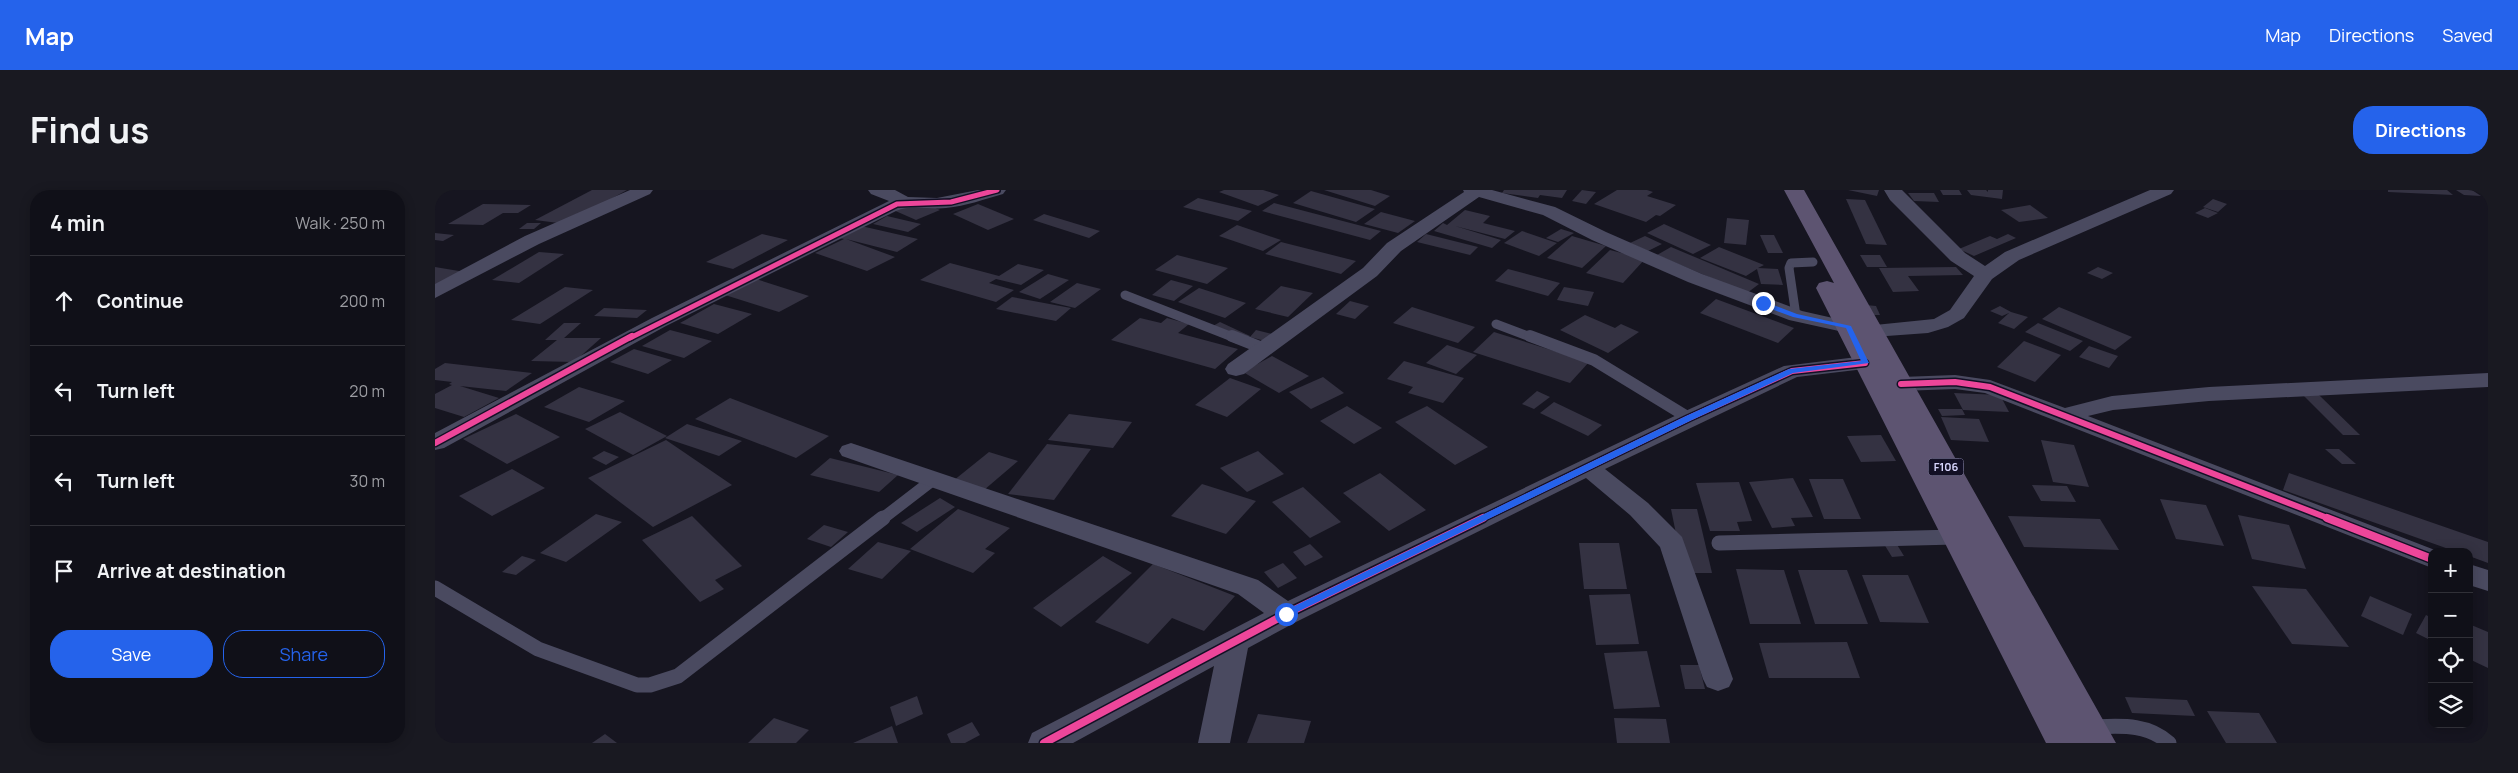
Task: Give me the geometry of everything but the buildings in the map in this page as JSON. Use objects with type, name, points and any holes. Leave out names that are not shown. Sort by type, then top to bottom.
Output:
[{"type":"main road","name":"F106","points":[[1774,190],[1813,262],[1901,384],[2093,735]]},
{"type":"main road","name":"F106","points":[[1794,190],[1861,329],[1865,363],[2064,743]]},
{"type":"street","points":[[435,292],[532,240],[645,190]]},
{"type":"street","points":[[877,190],[902,201],[942,203],[962,200],[997,190]]},
{"type":"street","points":[[1893,190],[1896,196],[1958,257],[1985,275]]},
{"type":"street","points":[[1236,369],[1370,272],[1394,247],[1475,191],[1549,211],[1599,236],[1695,278],[1796,316],[1861,329],[1928,327],[1941,323],[1957,314],[1985,275],[2012,256],[2165,190]]},
{"type":"street","points":[[435,443],[659,322],[902,201]]},
{"type":"street","points":[[1044,743],[1286,614],[1689,418],[1792,371],[1865,363]]},
{"type":"street","points":[[2062,416],[2112,403],[2209,394],[2488,380]]},
{"type":"street","points":[[1901,384],[1955,382],[1990,387],[2428,557]]},
{"type":"street","points":[[851,451],[1249,586],[1286,614]]},
{"type":"street","points":[[1589,468],[1639,509],[1672,544],[1718,679]]},
{"type":"street","points":[[2473,575],[2488,581]]},
{"type":"street","points":[[1214,743],[1234,642]]},
{"type":"lane","points":[[1796,316],[1789,268],[1791,263],[1813,262]]},
{"type":"lane","points":[[1125,294],[1265,349]]},
{"type":"lane","points":[[1496,324],[1594,360],[1689,418]]},
{"type":"lane","points":[[435,588],[538,649],[637,685],[650,685],[678,676],[934,479]]},
{"type":"lane","points":[[1719,543],[1955,537]]},
{"type":"lane","points":[[2093,735],[2144,727],[2162,735],[2169,743]]},
{"type":"cycle path","points":[[435,443],[659,322],[890,207],[910,202],[951,202],[997,190]]},
{"type":"cycle path","points":[[1044,743],[1286,614],[1689,418],[1792,371],[1865,363]]},
{"type":"cycle path","points":[[1901,384],[1955,382],[1990,387],[2428,557]]},
{"type":"route","points":[[1286,614],[1689,418],[1792,371],[1865,363],[1849,327],[1796,316],[1763,303]]}]
